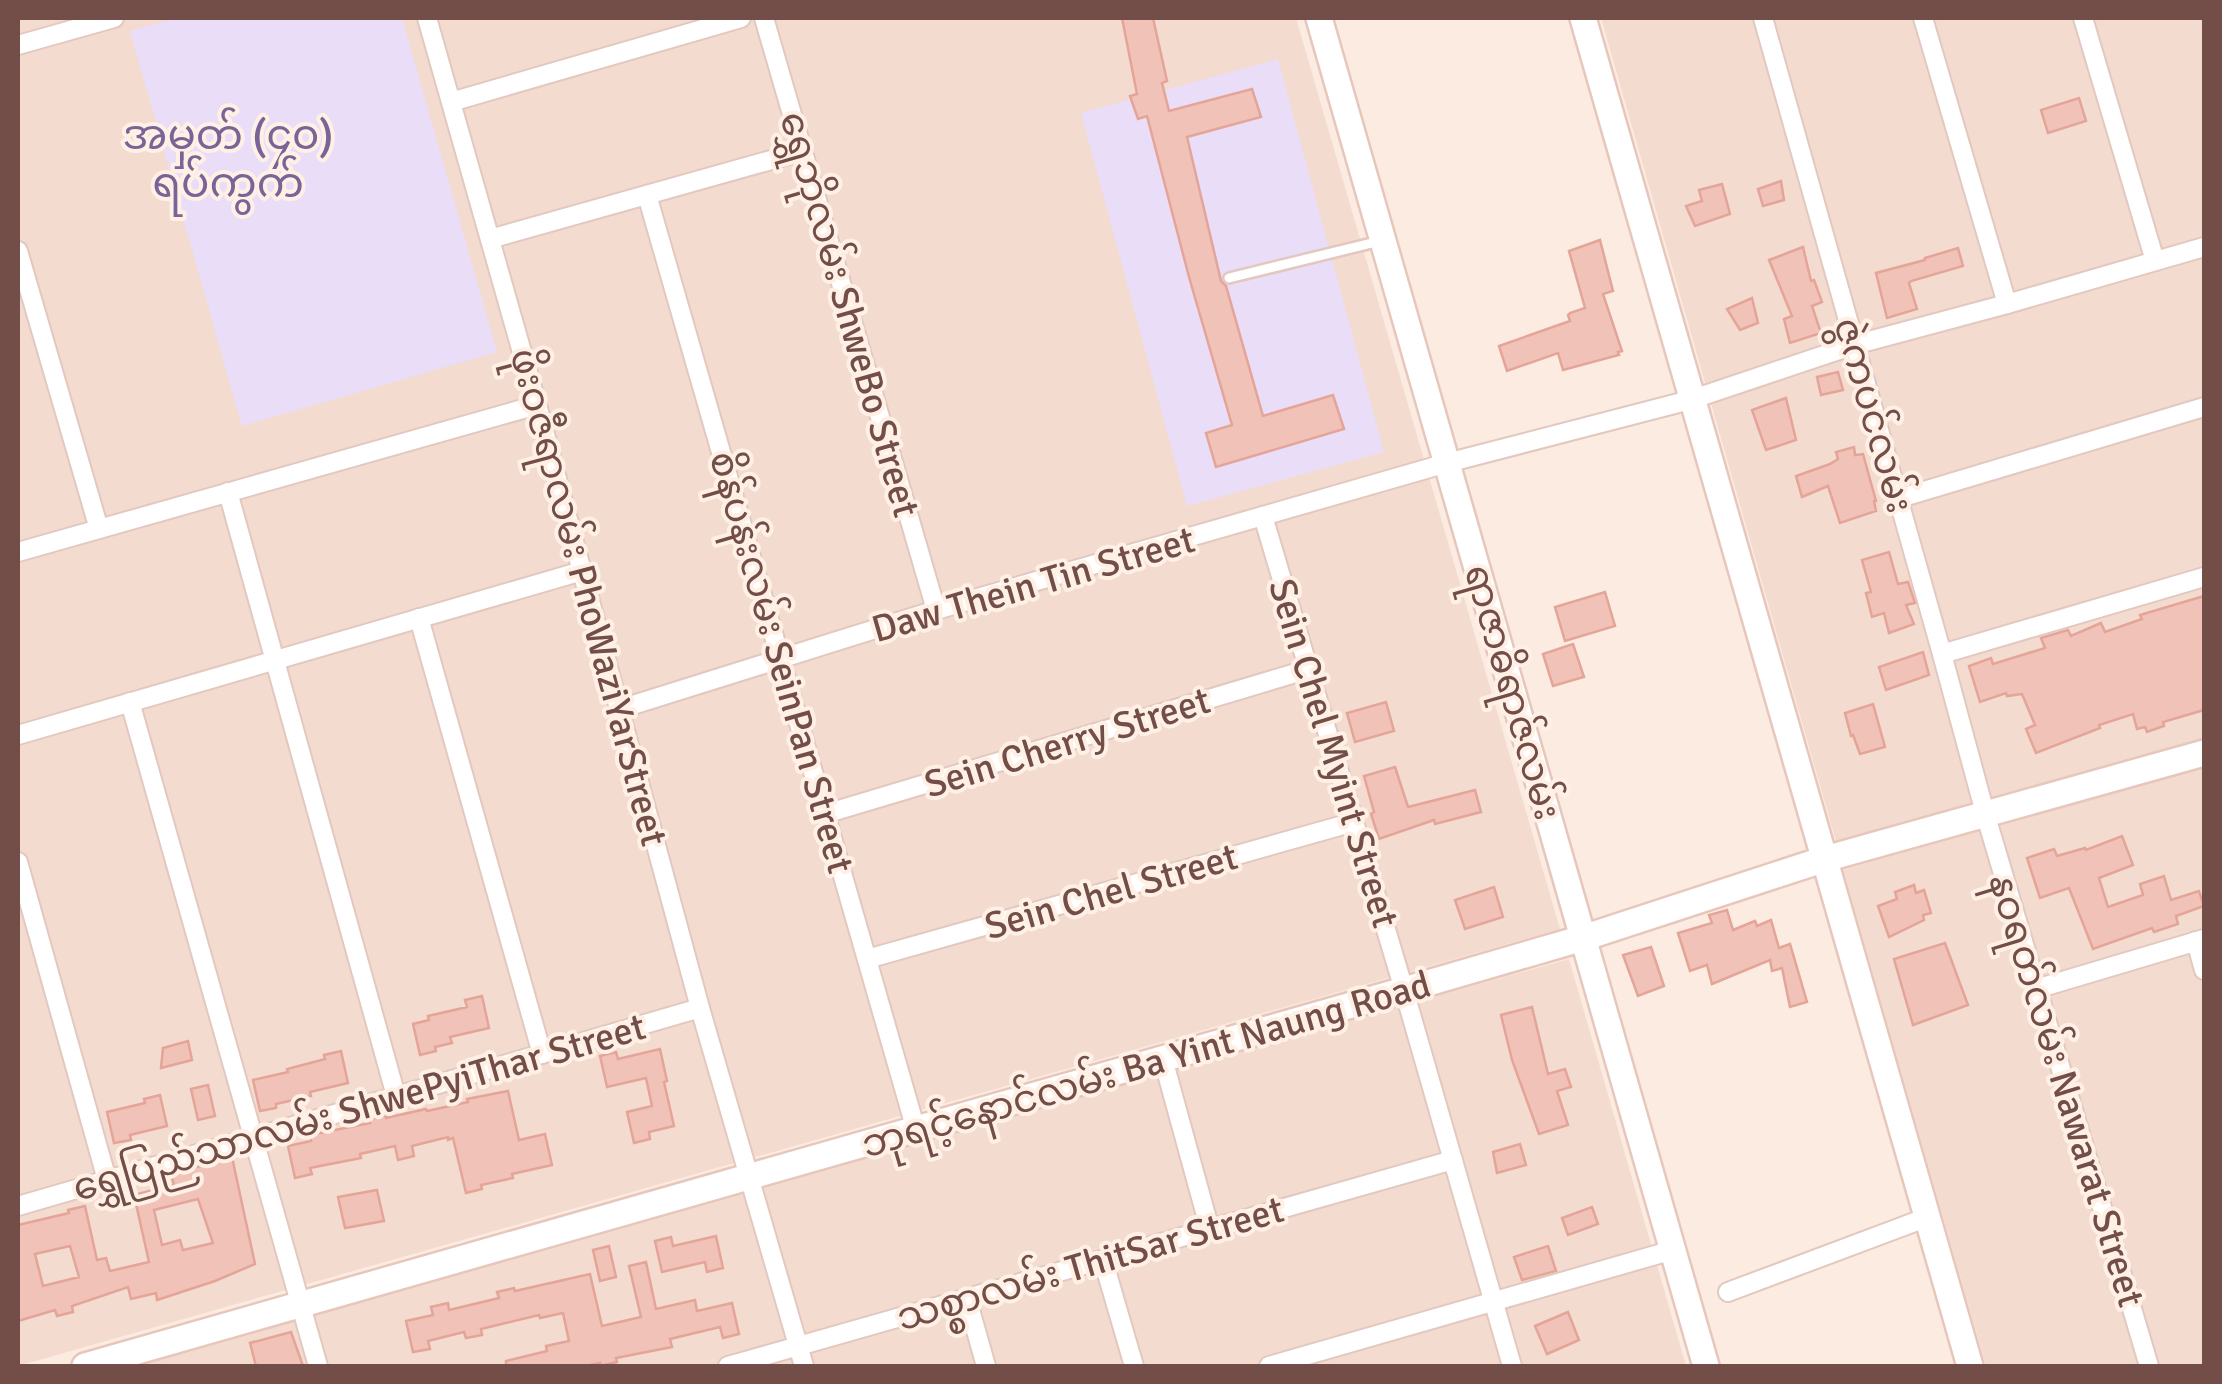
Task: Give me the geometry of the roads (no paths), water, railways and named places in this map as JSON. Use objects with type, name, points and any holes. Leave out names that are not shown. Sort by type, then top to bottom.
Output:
[{"type":"street","points":[[18,45],[114,18]]},
{"type":"street","name":"ဖိုးဝဇီရာလမ်း PhoWaziYarStreet","points":[[427,18],[537,405],[700,1008],[804,1366]]},
{"type":"street","points":[[451,102],[741,18]]},
{"type":"street","name":"ရွှေဘိုလမ်း ShweBo Street","points":[[764,18],[936,610]]},
{"type":"street","name":"ရာဇာဓိရာဇ်လမ်း","points":[[1319,18],[1706,1366]]},
{"type":"street","points":[[1583,18],[1970,1366]]},
{"type":"street","name":"ဇွဲကပင်လမ်း","points":[[1763,18],[1984,813]]},
{"type":"street","points":[[1923,18],[2007,304]]},
{"type":"street","points":[[2082,18],[2155,261]]},
{"type":"street","points":[[490,239],[803,151]]},
{"type":"street","name":"စိန်ပန်းလမ်း SeinPan Street","points":[[647,194],[916,1130]]},
{"type":"street","name":"Daw Thein Tin Street","points":[[620,709],[936,610],[1447,463],[1690,400],[1854,344],[2204,247]]},
{"type":"street","points":[[18,251],[98,529]]},
{"type":"street","points":[[18,552],[537,405]]},
{"type":"street","points":[[1897,499],[2204,407]]},
{"type":"street","points":[[228,492],[396,1096]]},
{"type":"street","name":"Sein Chel Myint Street","points":[[1263,516],[1512,1366]]},
{"type":"street","points":[[18,734],[582,570]]},
{"type":"street","points":[[1942,654],[2204,577]]},
{"type":"street","points":[[419,618],[542,1054]]},
{"type":"street","name":"Sein Cherry Street","points":[[825,814],[1309,669]]},
{"type":"street","points":[[130,702],[318,1366]]},
{"type":"street","name":"ဘုရင့်နောင်လမ်း Ba Yint Naung Road","points":[[85,1366],[1404,990],[1984,813],[2204,753]]},
{"type":"street","name":"နဝရတ်လမ်း Nawarat Street","points":[[1984,813],[2149,1366]]},
{"type":"street","name":"Sein Chel Street","points":[[867,959],[1354,822]]},
{"type":"street","points":[[18,862],[107,1180]]},
{"type":"street","points":[[2036,989],[2200,940],[2204,970]]},
{"type":"street","name":"ရွှေပြည်သာလမ်း ShwePyiThar Street","points":[[18,1206],[700,1008]]},
{"type":"street","points":[[1163,1059],[1210,1230]]},
{"type":"street","name":"သစ္စာလမ်း ThitSar Street","points":[[728,1366],[1453,1160]]},
{"type":"street","points":[[1728,1292],[1928,1217]]},
{"type":"street","points":[[1269,1366],[1672,1250]]},
{"type":"street","points":[[1103,1260],[1134,1366]]},
{"type":"street","points":[[967,1299],[986,1366]]},
{"type":"lane","points":[[1229,278],[1383,240]]},
{"type":"district","name":"အမှတ် (၄၀) ရပ်ကွက်","points":[[228,158]]}]
